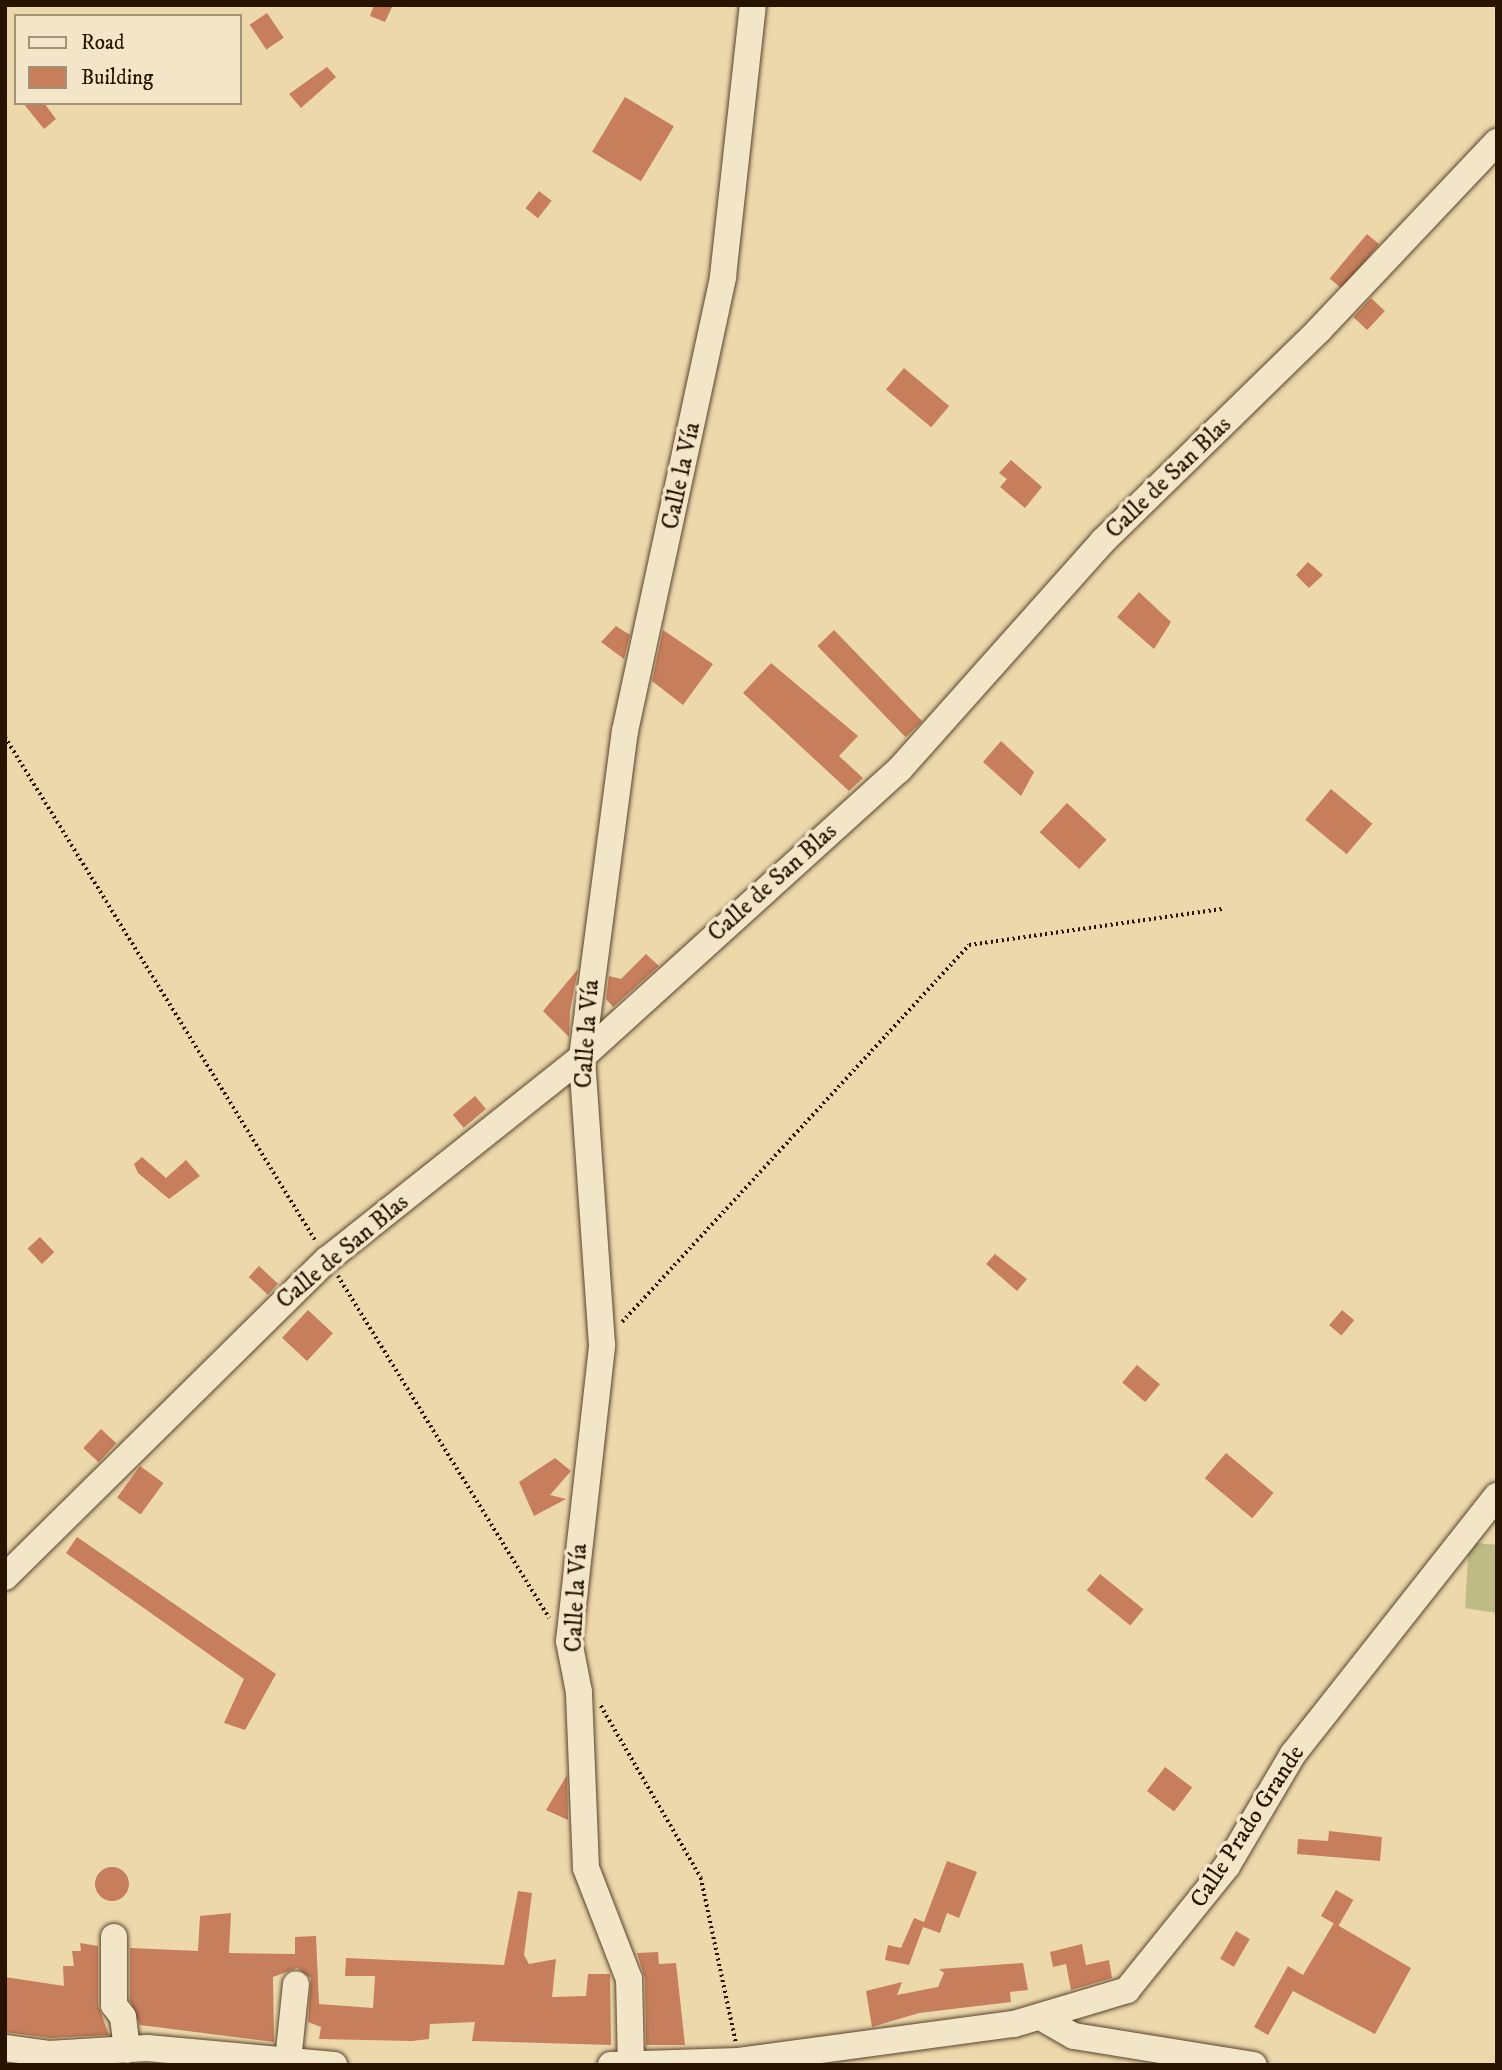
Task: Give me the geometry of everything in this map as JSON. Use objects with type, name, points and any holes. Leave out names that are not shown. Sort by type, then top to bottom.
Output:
[{"type":"street","name":"Calle la Vía","points":[[631,2064],[629,1979],[586,1868],[579,1692],[570,1652],[602,1345],[600,1249],[582,1057],[625,731],[723,276],[753,5]]},
{"type":"street","name":"Calle de San Blas","points":[[5,1577],[328,1259],[582,1057],[899,770],[1102,541],[1283,366],[1497,142]]},
{"type":"street","name":"Calle Prado Grande","points":[[611,2065],[739,2061],[1044,2019],[1127,1990],[1185,1925],[1293,1754],[1497,1496]]},
{"type":"street","points":[[114,1937],[114,2004],[123,2017],[127,2050]]},
{"type":"street","points":[[296,1984],[298,2062]]},
{"type":"street","points":[[1044,2019],[1074,2036],[1254,2065]]},
{"type":"street","points":[[5,2048],[49,2054],[127,2050],[334,2065]]},
{"type":"path","points":[[5,737],[570,1652]]},
{"type":"path","points":[[602,1345],[970,945],[1223,909]]},
{"type":"path","points":[[598,1699],[701,1878],[739,2061]]},
{"type":"shaded area","points":[[1469,1542],[1497,1545],[1497,1613],[1465,1608]]},
{"type":"building","points":[[374,5],[393,5],[385,22],[370,16]]},
{"type":"building","points":[[267,13],[284,38],[266,50],[250,25]]},
{"type":"building","points":[[327,67],[336,77],[301,108],[289,94]]},
{"type":"building","points":[[625,97],[674,126],[641,181],[592,152]]},
{"type":"building","points":[[25,105],[46,105],[56,119],[44,129]]},
{"type":"building","points":[[539,191],[552,201],[538,218],[525,208]]},
{"type":"building","points":[[1367,234],[1379,244],[1342,289],[1330,278]]},
{"type":"building","points":[[1371,298],[1385,311],[1367,330],[1353,317]]},
{"type":"building","points":[[904,368],[949,406],[931,427],[886,389]]},
{"type":"building","points":[[1011,460],[1042,487],[1025,508],[1000,487],[1007,479],[999,473]]},
{"type":"building","points":[[1308,562],[1323,575],[1309,588],[1296,575]]},
{"type":"building","points":[[1139,592],[1171,622],[1154,649],[1117,617]]},
{"type":"building","points":[[616,626],[630,635],[624,659],[601,642]]},
{"type":"building","points":[[663,630],[713,664],[683,705],[652,681]]},
{"type":"building","points":[[834,630],[922,721],[906,737],[817,646]]},
{"type":"building","points":[[771,663],[858,736],[839,756],[863,778],[849,791],[743,693]]},
{"type":"building","points":[[1001,741],[1034,772],[1021,796],[983,762]]},
{"type":"building","points":[[1331,789],[1372,824],[1347,854],[1305,820]]},
{"type":"building","points":[[1067,803],[1106,840],[1079,869],[1040,832]]},
{"type":"building","points":[[646,954],[659,966],[613,1007],[606,999],[609,976],[621,979]]},
{"type":"building","points":[[578,969],[570,1011],[569,1037],[543,1011]]},
{"type":"building","points":[[475,1096],[486,1109],[464,1128],[453,1115]]},
{"type":"building","points":[[142,1157],[166,1178],[186,1160],[200,1176],[169,1199],[138,1173],[134,1164]]},
{"type":"building","points":[[40,1237],[54,1252],[42,1264],[28,1249]]},
{"type":"building","points":[[995,1254],[1027,1279],[1017,1291],[986,1264]]},
{"type":"building","points":[[259,1266],[278,1284],[268,1295],[249,1277]]},
{"type":"building","points":[[308,1310],[333,1333],[307,1361],[282,1338]]},
{"type":"building","points":[[1342,1310],[1354,1320],[1341,1336],[1329,1325]]},
{"type":"building","points":[[1137,1365],[1160,1384],[1145,1402],[1122,1383]]},
{"type":"building","points":[[101,1429],[116,1443],[99,1462],[83,1448]]},
{"type":"building","points":[[1226,1453],[1273,1493],[1252,1518],[1205,1478]]},
{"type":"building","points":[[555,1458],[571,1471],[550,1495],[566,1499],[534,1516],[519,1482]]},
{"type":"building","points":[[140,1466],[163,1483],[141,1515],[117,1498]]},
{"type":"building","points":[[77,1537],[276,1674],[245,1730],[224,1723],[244,1679],[66,1553]]},
{"type":"building","points":[[1100,1574],[1144,1609],[1130,1626],[1087,1590]]},
{"type":"building","points":[[1165,1767],[1192,1787],[1174,1811],[1147,1791]]},
{"type":"building","points":[[567,1775],[568,1820],[546,1810]]},
{"type":"building","points":[[1329,1831],[1382,1837],[1380,1861],[1297,1854],[1298,1839],[1328,1841]]},
{"type":"building","points":[[947,1861],[977,1872],[959,1918],[947,1913],[940,1933],[923,1927],[909,1965],[885,1960],[888,1945],[901,1948],[914,1918],[924,1922]]},
{"type":"building","points":[[112,1867],[124,1872],[129,1884],[124,1896],[112,1901],[100,1896],[95,1884],[100,1872]]},
{"type":"building","points":[[1336,1890],[1353,1900],[1338,1926],[1321,1916]]},
{"type":"building","points":[[518,1891],[532,1893],[524,1955],[529,1964],[556,1959],[552,1997],[586,1996],[588,1974],[610,1974],[611,2045],[472,2041],[475,2022],[430,2024],[429,2039],[412,2041],[319,2039],[321,2027],[308,2022],[311,1978],[297,1968],[273,1977],[274,2042],[140,2025],[130,2000],[130,1948],[198,1951],[200,1916],[231,1913],[229,1953],[295,1954],[295,1937],[316,1936],[319,2004],[373,2008],[375,1976],[345,1976],[346,1958],[504,1965]]},
{"type":"building","points":[[1334,1923],[1411,1968],[1375,2034],[1293,1991],[1268,2035],[1254,2027],[1288,1966],[1303,1975]]},
{"type":"building","points":[[1236,1931],[1250,1939],[1234,1967],[1220,1959]]},
{"type":"building","points":[[80,1943],[98,1946],[98,2005],[109,2035],[50,2038],[5,2032],[5,1977],[64,1986],[63,1966],[74,1966],[72,1951],[81,1951]]},
{"type":"building","points":[[1082,1944],[1086,1965],[1109,1960],[1112,1978],[1071,1990],[1066,1964],[1053,1967],[1050,1952]]},
{"type":"building","points":[[658,1952],[659,1964],[676,1963],[685,2045],[646,2045],[645,1979],[637,1953]]},
{"type":"building","points":[[1023,1963],[1028,1990],[1010,1992],[1011,2002],[919,2013],[872,2027],[866,1991],[902,1982],[897,1995],[938,1987],[944,1973],[939,1969]]}]
